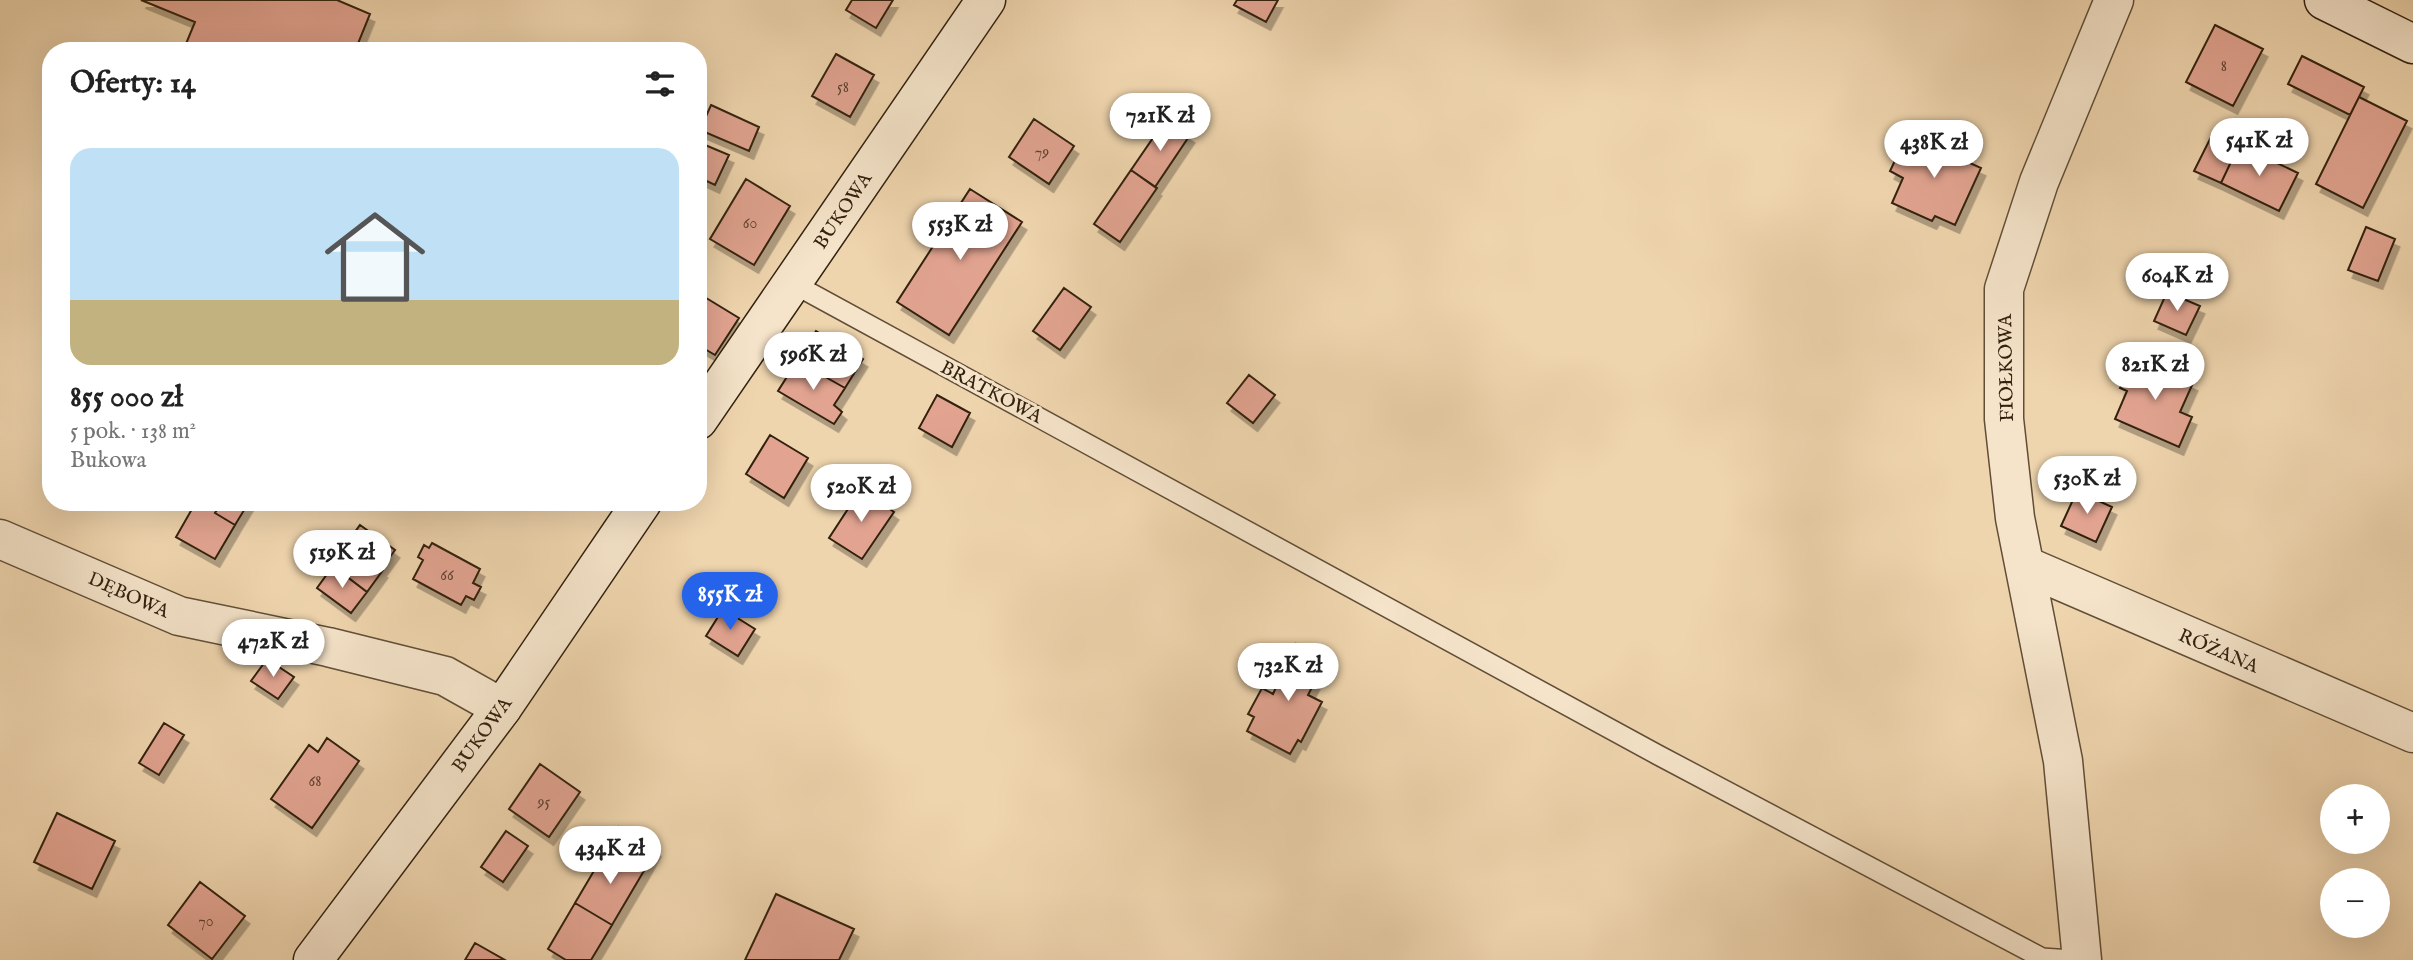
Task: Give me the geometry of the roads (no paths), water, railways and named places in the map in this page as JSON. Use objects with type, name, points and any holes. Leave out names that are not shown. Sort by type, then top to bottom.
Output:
[{"type":"street","name":"BUKOWA","points":[[707,407],[986,0]]},
{"type":"street","name":"FIOŁKOWA","points":[[2082,960],[2063,761],[2015,518],[2004,419],[2004,289],[2039,182],[2115,0]]},
{"type":"street","points":[[2324,0],[2413,44]]},
{"type":"street","name":"BUKOWA","points":[[313,960],[502,708],[636,511]]},
{"type":"street","name":"DĘBOWA","points":[[0,540],[179,616],[328,647],[445,676],[502,708]]},
{"type":"street","name":"RÓŻANA","points":[[2026,566],[2413,733]]},
{"type":"lane","name":"BRATKOWA","points":[[792,284],[1192,499],[1658,755],[2042,958],[2072,960]]}]
